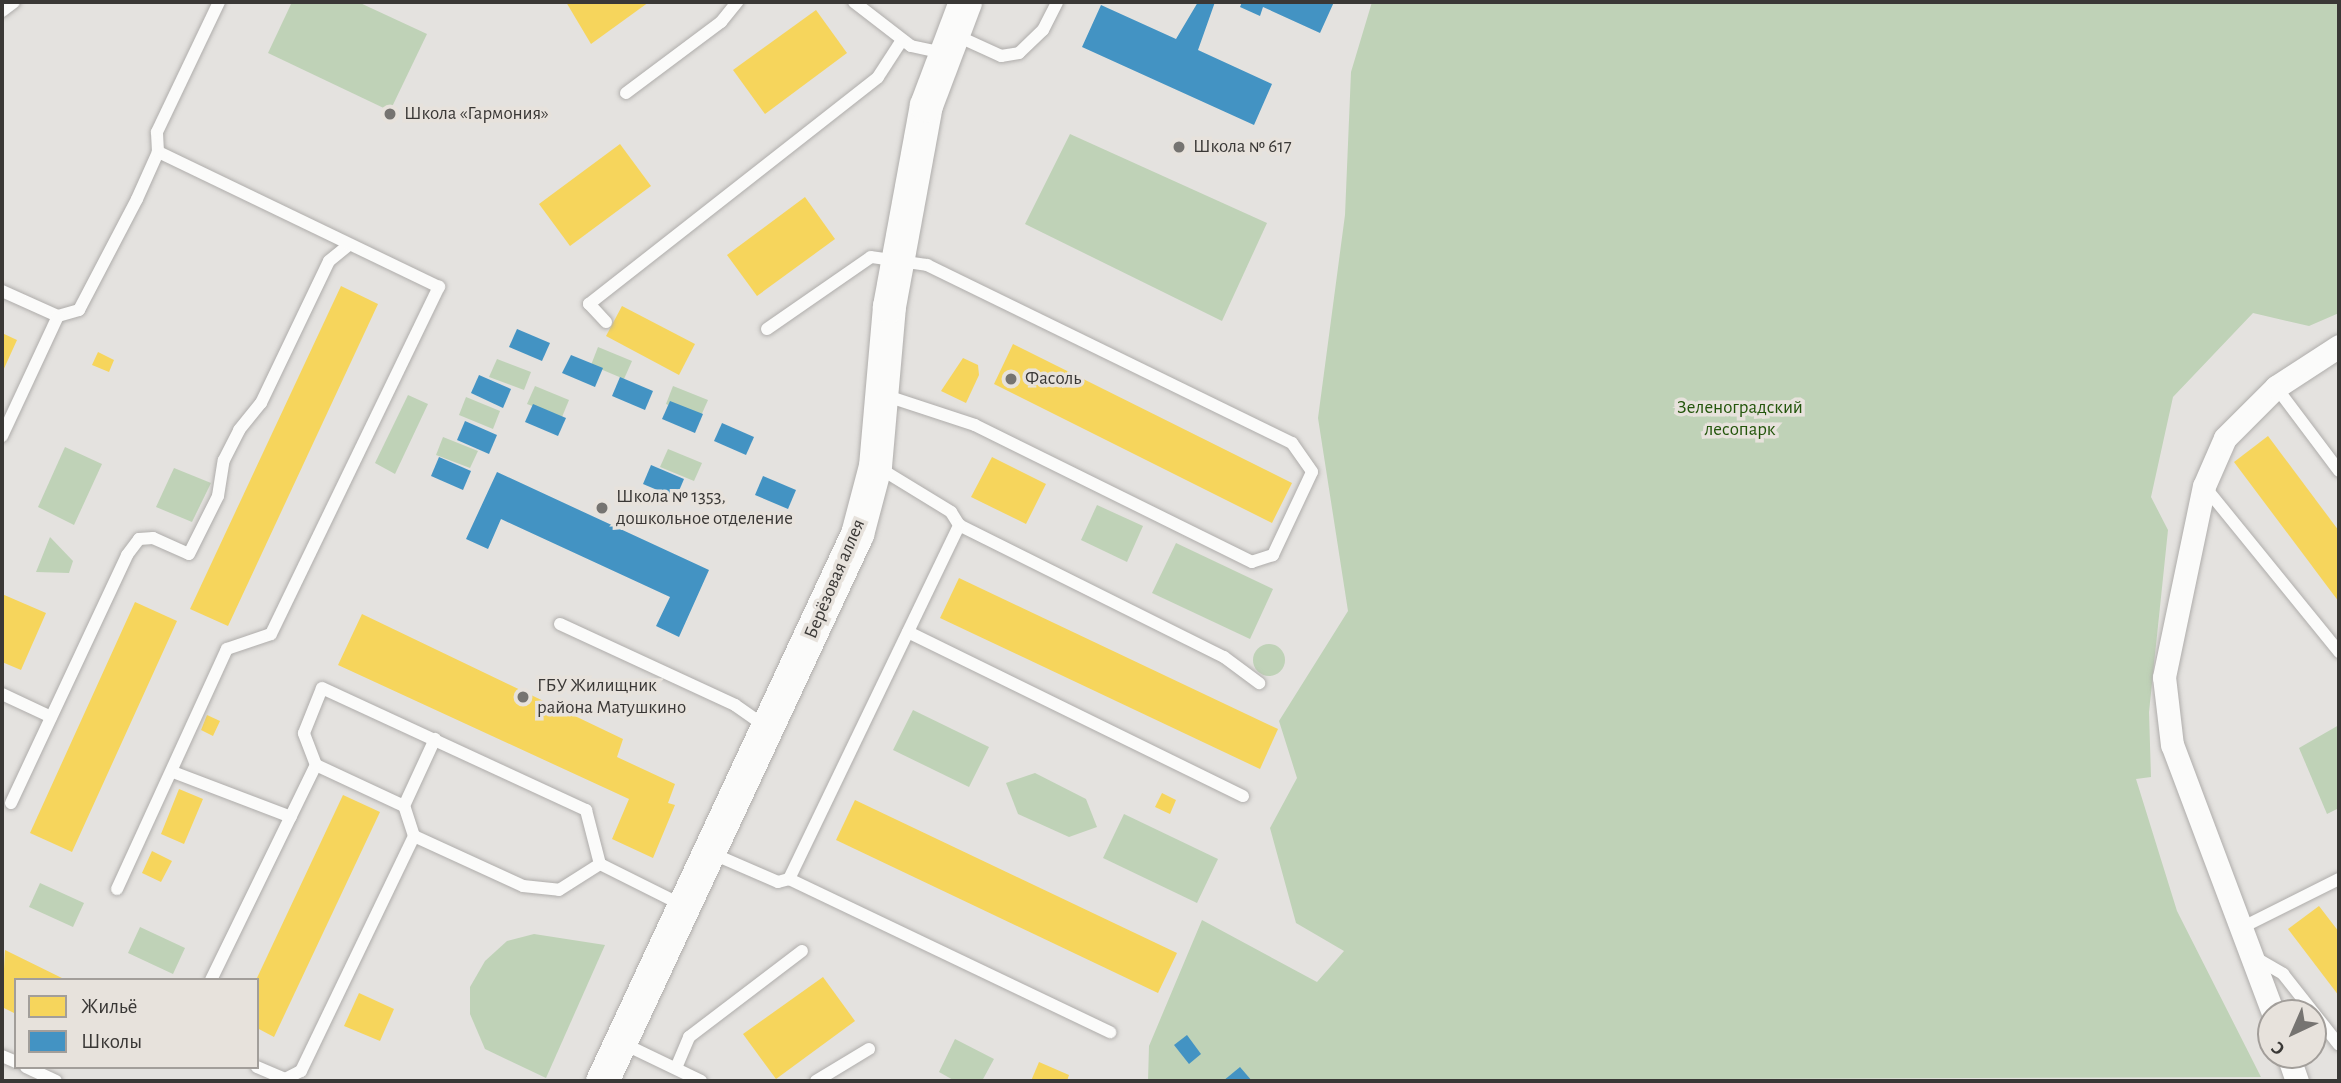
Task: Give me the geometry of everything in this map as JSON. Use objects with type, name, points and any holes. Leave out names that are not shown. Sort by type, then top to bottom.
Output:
[{"type":"street","name":"Берёзовая аллея","points":[[602,1081],[834,592],[876,466],[896,257],[926,105],[965,2]]},
{"type":"street","points":[[2268,999],[2172,745],[2164,677],[2204,486],[2225,438],[2276,387],[2339,346]]},
{"type":"lane","points":[[2,11],[14,2]]},
{"type":"lane","points":[[2,291],[58,316],[79,310],[158,152],[156,132],[219,2]]},
{"type":"lane","points":[[626,93],[721,22],[737,2]]},
{"type":"lane","points":[[854,2],[902,40],[949,43],[1001,56],[1019,53],[1043,30],[1057,2]]},
{"type":"lane","points":[[606,322],[589,304],[878,77],[902,40]]},
{"type":"lane","points":[[117,889],[173,772],[227,649],[271,634],[439,287],[158,152]]},
{"type":"lane","points":[[11,803],[139,539],[189,554],[218,496],[224,460],[239,430],[261,403],[329,261],[349,245]]},
{"type":"lane","points":[[766,329],[871,257],[896,257],[927,265],[1292,443],[1312,472],[1273,555],[1252,562],[985,430],[881,394]]},
{"type":"lane","points":[[2,436],[58,316]]},
{"type":"lane","points":[[2276,387],[2339,471]]},
{"type":"lane","points":[[876,466],[951,512],[959,525],[1224,657],[1259,683]]},
{"type":"lane","points":[[2204,486],[2339,652]]},
{"type":"lane","points":[[789,879],[959,525]]},
{"type":"lane","points":[[560,624],[735,705],[768,728]]},
{"type":"lane","points":[[908,632],[1243,796]]},
{"type":"lane","points":[[404,806],[316,765],[304,733],[323,688],[586,810],[600,864],[686,906]]},
{"type":"lane","points":[[2,694],[51,717]]},
{"type":"lane","points":[[259,1068],[285,1079],[301,1071],[414,836],[404,806],[435,739]]},
{"type":"lane","points":[[212,978],[316,765]]},
{"type":"lane","points":[[173,772],[291,817]]},
{"type":"lane","points":[[414,836],[523,886],[559,890],[600,864]]},
{"type":"lane","points":[[711,853],[778,882],[789,879],[1110,1032]]},
{"type":"lane","points":[[2243,927],[2339,879]]},
{"type":"lane","points":[[676,1068],[689,1037],[802,951]]},
{"type":"lane","points":[[2253,957],[2283,974],[2339,1045]]},
{"type":"lane","points":[[620,1042],[701,1081]]},
{"type":"lane","points":[[816,1081],[869,1049]]},
{"type":"lane","points":[[30,1069],[56,1081]]},
{"type":"green space","points":[[292,2],[358,2],[427,34],[390,111],[268,53]]},
{"type":"green space","name":"Зеленоградский лесопарк","points":[[1372,2],[2339,2],[2339,313],[2309,326],[2253,313],[2173,397],[2151,497],[2168,530],[2149,712],[2151,777],[2136,779],[2177,911],[2261,1077],[1148,1081],[1149,1046],[1202,920],[1317,982],[1344,951],[1296,923],[1270,828],[1297,778],[1279,721],[1348,611],[1318,418],[1345,215],[1351,72]]},
{"type":"green space","points":[[1070,134],[1267,223],[1222,321],[1025,224]]},
{"type":"green space","points":[[598,347],[632,361],[624,379],[591,365]]},
{"type":"green space","points":[[497,359],[531,372],[524,390],[489,377]]},
{"type":"green space","points":[[535,386],[569,400],[562,417],[527,404]]},
{"type":"green space","points":[[673,386],[708,400],[700,418],[666,404]]},
{"type":"green space","points":[[408,395],[428,404],[395,474],[375,463]]},
{"type":"green space","points":[[466,397],[500,411],[493,429],[459,415]]},
{"type":"green space","points":[[443,437],[478,451],[470,468],[436,455]]},
{"type":"green space","points":[[65,447],[102,464],[74,525],[38,507]]},
{"type":"green space","points":[[668,449],[702,463],[694,481],[660,467]]},
{"type":"green space","points":[[174,468],[211,483],[192,522],[156,507]]},
{"type":"green space","points":[[1097,505],[1143,526],[1127,562],[1081,540]]},
{"type":"green space","points":[[50,537],[73,561],[69,573],[36,572]]},
{"type":"green space","points":[[1176,543],[1273,589],[1250,639],[1152,593]]},
{"type":"green space","points":[[1269,644],[1280,649],[1285,660],[1280,671],[1269,676],[1258,671],[1253,660],[1258,649]]},
{"type":"green space","points":[[913,710],[989,747],[969,787],[893,750]]},
{"type":"green space","points":[[2339,725],[2339,808],[2327,814],[2299,748]]},
{"type":"green space","points":[[1035,773],[1086,799],[1097,827],[1069,837],[1018,814],[1006,783]]},
{"type":"green space","points":[[1124,814],[1218,859],[1197,903],[1103,858]]},
{"type":"green space","points":[[40,883],[84,903],[73,927],[29,907]]},
{"type":"green space","points":[[140,927],[185,948],[173,974],[128,953]]},
{"type":"green space","points":[[534,934],[605,945],[546,1078],[485,1049],[470,1014],[470,987],[485,961],[507,941]]},
{"type":"green space","points":[[955,1039],[994,1059],[982,1081],[955,1081],[939,1072]]},
{"type":"building: Жильё","points":[[566,2],[649,2],[591,44]]},
{"type":"building: Жильё","points":[[816,10],[847,53],[765,114],[733,70]]},
{"type":"building: Жильё","points":[[620,144],[651,186],[570,246],[539,204]]},
{"type":"building: Жильё","points":[[805,197],[835,239],[757,296],[727,255]]},
{"type":"building: Жильё","points":[[341,286],[378,304],[228,626],[190,609]]},
{"type":"building: Жильё","points":[[622,306],[695,344],[679,375],[606,336]]},
{"type":"building: Жильё","points":[[2,333],[17,340],[2,373]]},
{"type":"building: Жильё","points":[[1013,344],[1292,483],[1272,523],[994,384]]},
{"type":"building: Жильё","points":[[98,352],[114,360],[109,372],[92,365]]},
{"type":"building: Жильё","points":[[963,358],[978,365],[979,375],[966,403],[941,391]]},
{"type":"building: Жильё","points":[[2268,436],[2339,531],[2339,602],[2234,462]]},
{"type":"building: Жильё","points":[[992,457],[1046,484],[1026,524],[971,497]]},
{"type":"building: Жильё","points":[[959,578],[1278,729],[1260,769],[940,618]]},
{"type":"building: Жильё","points":[[2,594],[46,613],[21,670],[2,662]]},
{"type":"building: Жильё","points":[[135,602],[177,621],[72,852],[30,833]]},
{"type":"building: Жильё","points":[[362,614],[623,739],[617,757],[675,784],[668,803],[675,805],[653,858],[612,839],[629,799],[338,665]]},
{"type":"building: Жильё","points":[[207,715],[220,721],[213,736],[201,730]]},
{"type":"building: Жильё","points":[[179,789],[203,799],[184,844],[161,834]]},
{"type":"building: Жильё","points":[[1162,793],[1176,800],[1170,814],[1155,807]]},
{"type":"building: Жильё","points":[[343,795],[380,812],[274,1037],[259,1029],[257,978]]},
{"type":"building: Жильё","points":[[855,800],[1177,953],[1158,993],[836,840]]},
{"type":"building: Жильё","points":[[152,851],[172,861],[161,882],[142,873]]},
{"type":"building: Жильё","points":[[2319,906],[2339,932],[2339,996],[2288,929]]},
{"type":"building: Жильё","points":[[5,950],[62,978],[14,978],[14,1013],[2,1007]]},
{"type":"building: Жильё","points":[[823,977],[855,1021],[776,1079],[743,1034]]},
{"type":"building: Жильё","points":[[359,993],[394,1009],[380,1041],[344,1026]]},
{"type":"building: Жильё","points":[[1039,1062],[1069,1075],[1067,1081],[1031,1081]]},
{"type":"building: Школы","points":[[1198,2],[1215,2],[1198,50],[1272,84],[1254,125],[1082,47],[1101,5],[1176,39]]},
{"type":"building: Школы","points":[[1242,2],[1334,2],[1320,33],[1263,7],[1260,16],[1240,7]]},
{"type":"building: Школы","points":[[517,329],[550,343],[542,361],[509,347]]},
{"type":"building: Школы","points":[[571,355],[603,368],[595,387],[562,373]]},
{"type":"building: Школы","points":[[479,375],[511,389],[503,408],[471,393]]},
{"type":"building: Школы","points":[[620,377],[653,391],[645,410],[612,396]]},
{"type":"building: Школы","points":[[670,401],[703,414],[695,433],[662,419]]},
{"type":"building: Школы","points":[[533,404],[566,418],[558,436],[525,422]]},
{"type":"building: Школы","points":[[465,421],[497,435],[489,454],[457,440]]},
{"type":"building: Школы","points":[[722,423],[754,437],[746,455],[714,441]]},
{"type":"building: Школы","points":[[439,457],[471,471],[463,490],[431,476]]},
{"type":"building: Школы","points":[[651,465],[684,479],[676,498],[643,484]]},
{"type":"building: Школы","points":[[497,472],[709,570],[679,637],[656,626],[670,597],[501,519],[488,549],[466,539]]},
{"type":"building: Школы","points":[[763,476],[796,490],[788,509],[755,495]]},
{"type":"building: Школы","points":[[1187,1035],[1201,1054],[1189,1064],[1174,1045]]},
{"type":"building: Школы","points":[[1240,1067],[1252,1081],[1223,1081]]},
{"type":"place","name":"Школа «Гармония»","points":[[390,114]]},
{"type":"place","name":"Школа № 617","points":[[1179,147]]},
{"type":"place","name":"Фасоль","points":[[1011,379]]},
{"type":"place","name":"Школа № 1353, дошкольное отделение","points":[[602,508]]},
{"type":"place","name":"ГБУ Жилищник района Матушкино","points":[[523,697]]}]
